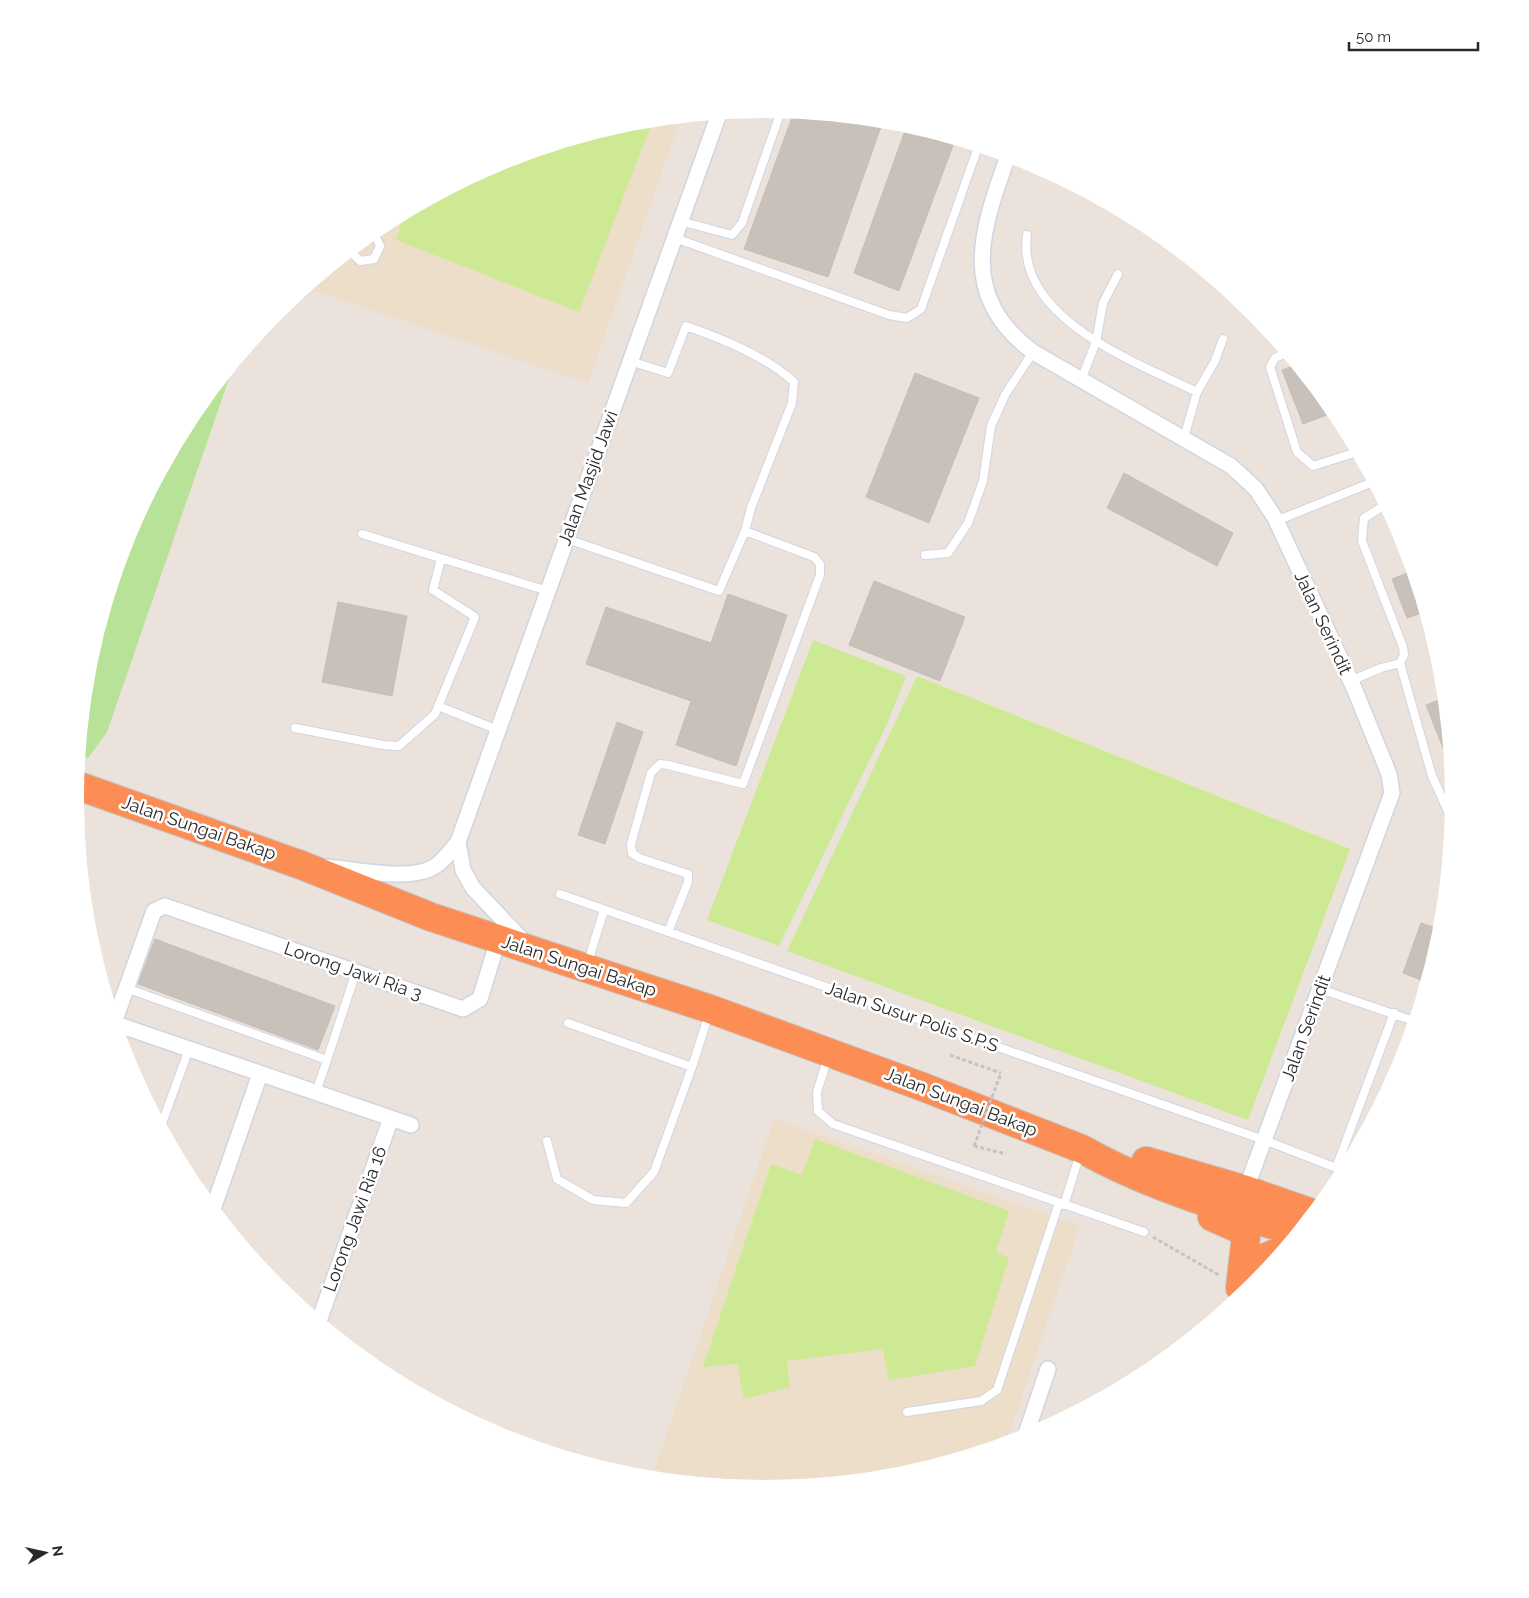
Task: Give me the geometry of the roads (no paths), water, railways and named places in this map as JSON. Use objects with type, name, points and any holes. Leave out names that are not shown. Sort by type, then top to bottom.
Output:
[{"type":"highway","name":"Jalan Sungai Bakap","points":[[84,788],[301,865],[431,917],[710,1009],[1082,1149],[1104,1162],[1144,1178],[1242,1201],[1306,1212]]},
{"type":"highway","name":"Jalan Sungai Bakap","points":[[1082,1149],[1106,1149],[1242,1201],[1291,1230]]},
{"type":"highway","points":[[1144,1178],[1164,1194],[1237,1228],[1246,1236],[1242,1284]]},
{"type":"highway","points":[[1257,1268],[1264,1258],[1268,1256]]},
{"type":"street","name":"Jalan Masjid Jawi","points":[[301,865],[403,874],[424,872],[438,865],[458,842],[680,221],[712,121]]},
{"type":"street","name":"Jalan Serindit","points":[[1006,163],[990,206],[980,260],[991,306],[1014,338],[1033,352],[1231,466],[1256,489],[1276,521],[1350,681],[1389,774],[1392,794],[1242,1201]]},
{"type":"street","name":"Jalan Masjid Jawi","points":[[458,842],[463,870],[473,888],[531,949]]},
{"type":"street","name":"Lorong Jawi Ria 3","points":[[126,988],[154,911],[165,906],[463,1009],[480,999],[498,940]]},
{"type":"street","points":[[118,1010],[126,988]]},
{"type":"street","points":[[123,1026],[411,1125]]},
{"type":"street","points":[[216,1201],[260,1074]]},
{"type":"street","name":"Lorong Jawi Ria 16","points":[[321,1315],[391,1118]]},
{"type":"street","points":[[1029,1426],[1048,1368]]},
{"type":"lane","points":[[680,221],[719,234],[732,235],[742,223],[778,119]]},
{"type":"lane","points":[[674,238],[889,315],[907,318],[921,309],[976,152]]},
{"type":"lane","points":[[1027,235],[1025,252],[1029,270],[1045,298],[1096,342],[1197,392]]},
{"type":"lane","points":[[355,256],[360,261],[374,259],[380,246],[377,239]]},
{"type":"lane","points":[[1081,380],[1096,342],[1104,303],[1118,274]]},
{"type":"lane","points":[[567,539],[719,591],[745,531],[751,508],[792,403],[794,382],[782,371],[716,337],[686,326],[668,374],[630,361]]},
{"type":"lane","points":[[1184,438],[1197,392],[1215,361],[1223,339]]},
{"type":"lane","points":[[925,555],[948,552],[968,523],[983,482],[990,426],[1005,395],[1033,352]]},
{"type":"lane","points":[[1281,355],[1275,358],[1270,367],[1297,452],[1312,466],[1351,454]]},
{"type":"lane","points":[[1276,521],[1368,484]]},
{"type":"lane","points":[[1380,508],[1364,518],[1362,541],[1402,647],[1404,655],[1400,663],[1417,717],[1432,776],[1445,804]]},
{"type":"lane","points":[[668,932],[688,882],[688,874],[639,858],[632,853],[631,844],[651,773],[660,764],[743,784],[820,575],[820,564],[814,557],[745,531]]},
{"type":"lane","points":[[362,534],[548,591]]},
{"type":"lane","points":[[295,728],[383,746],[399,746],[435,714],[475,617],[432,590],[442,559]]},
{"type":"lane","points":[[1350,681],[1381,668],[1400,663]]},
{"type":"lane","points":[[438,706],[498,730]]},
{"type":"lane","name":"Jalan Susur Polis S.P.S","points":[[560,894],[1264,1140],[1337,1168]]},
{"type":"lane","points":[[586,968],[604,910]]},
{"type":"lane","points":[[316,1092],[356,972]]},
{"type":"lane","points":[[126,988],[327,1060]]},
{"type":"lane","points":[[1320,989],[1409,1019]]},
{"type":"lane","points":[[547,1141],[557,1179],[593,1200],[626,1203],[654,1172],[692,1067],[710,1009]]},
{"type":"lane","points":[[1346,1153],[1394,1014]]},
{"type":"lane","points":[[568,1023],[692,1067]]},
{"type":"lane","points":[[164,1118],[189,1049]]},
{"type":"lane","points":[[829,1053],[817,1092],[818,1111],[833,1124],[1144,1232]]},
{"type":"lane","points":[[907,1412],[981,1401],[997,1390],[1082,1149]]}]
